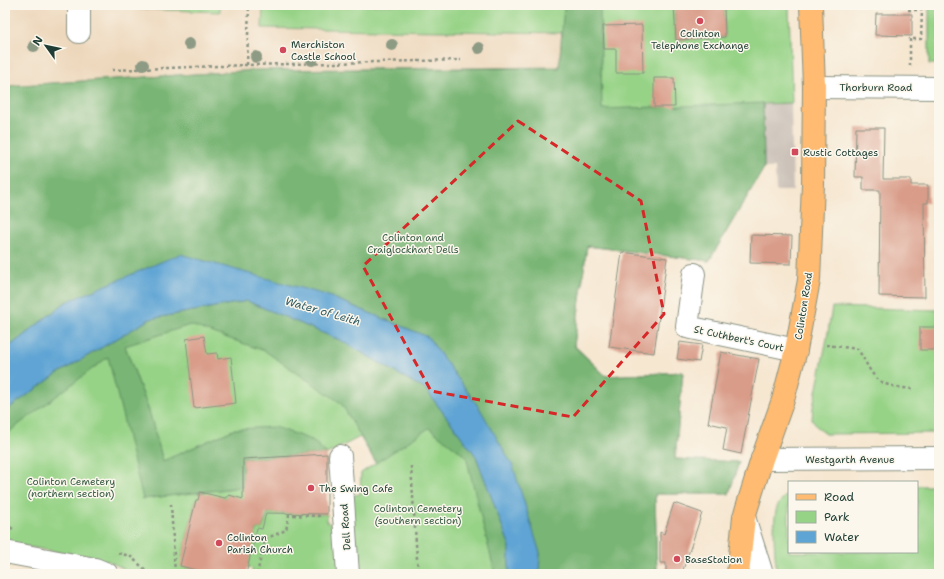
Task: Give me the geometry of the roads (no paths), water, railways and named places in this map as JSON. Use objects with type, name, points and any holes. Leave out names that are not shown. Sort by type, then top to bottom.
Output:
[{"type":"main road","name":"Colinton Road","points":[[738,574],[744,516],[762,458],[783,400],[796,350],[809,280],[813,184],[814,86],[811,5]]},
{"type":"street","points":[[79,5],[79,32]]},
{"type":"street","name":"Thorburn Road","points":[[814,86],[939,88]]},
{"type":"street","name":"St Cuthbert's Court","points":[[694,274],[688,327],[796,350]]},
{"type":"street","name":"Dell Road","points":[[340,456],[348,574]]},
{"type":"street","name":"Westgarth Avenue","points":[[762,458],[939,458]]},
{"type":"street","points":[[744,516],[762,574]]},
{"type":"street","points":[[5,552],[95,568],[107,574]]},
{"type":"water","name":"Water of Leith","points":[[180,254],[326,295],[428,337],[480,409],[513,466],[540,553],[539,574],[509,574],[509,544],[476,456],[426,390],[342,341],[247,301],[150,319],[57,374],[5,411],[5,350],[66,302]]},
{"type":"place","name":"Colinton Telephone Exchange","points":[[700,21]]},
{"type":"place","name":"Merchiston Castle School","points":[[283,50]]},
{"type":"place","name":"Rustic Cottages","points":[[795,152]]},
{"type":"place","name":"The Swing Cafe","points":[[311,488]]},
{"type":"place","name":"Colinton Parish Church","points":[[219,543]]},
{"type":"place","name":"BaseStation","points":[[677,559]]},
{"type":"park label","name":"Colinton and Craiglockhart Dells","points":[[413,242]]},
{"type":"park label","name":"Colinton Cemetery (northern section)","points":[[71,486]]},
{"type":"park label","name":"Colinton Cemetery (southern section)","points":[[418,514]]}]
